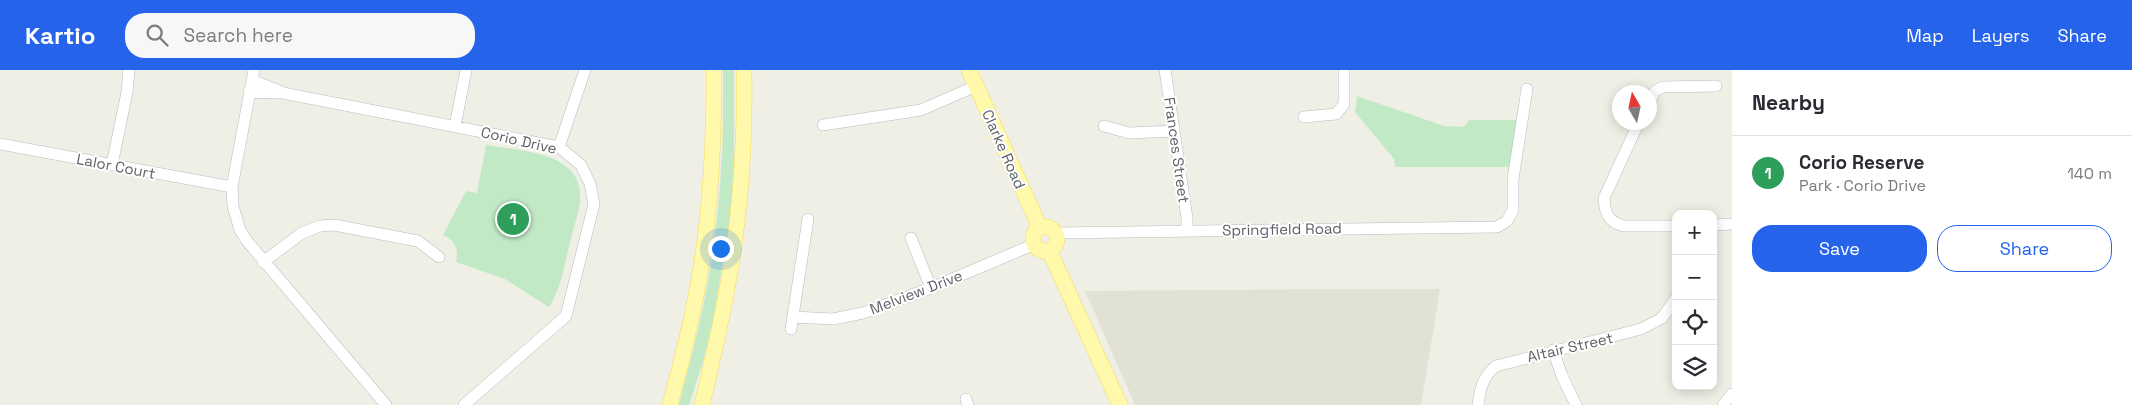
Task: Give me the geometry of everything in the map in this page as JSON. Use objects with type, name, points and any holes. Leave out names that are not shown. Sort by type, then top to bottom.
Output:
[{"type":"main road","points":[[670,405],[688,333],[704,252],[711,185],[714,70]]},
{"type":"main road","points":[[702,405],[726,296],[737,223],[743,149],[744,70]]},
{"type":"main road","name":"Clarke Road","points":[[969,70],[1040,228]]},
{"type":"main road","points":[[1048,227],[1056,233],[1057,242],[1049,250],[1041,250],[1035,244],[1034,234],[1040,228],[1048,227]]},
{"type":"main road","points":[[1049,250],[1120,405]]},
{"type":"street","points":[[112,165],[127,92],[129,70]]},
{"type":"street","points":[[455,126],[466,70]]},
{"type":"street","points":[[560,147],[584,70]]},
{"type":"street","name":"Frances Street","points":[[1165,70],[1187,218],[1187,230]]},
{"type":"street","points":[[1304,117],[1336,114],[1344,104],[1344,70]]},
{"type":"street","name":"Corio Drive","points":[[283,93],[253,75],[232,187],[233,206],[240,230],[264,262],[386,405]]},
{"type":"street","points":[[823,126],[921,110],[976,86]]},
{"type":"street","points":[[1657,90],[1663,87],[1716,86]]},
{"type":"street","name":"Springfield Road","points":[[1056,233],[1497,227],[1507,222],[1513,210],[1513,178],[1527,89]]},
{"type":"street","name":"Corio Drive","points":[[249,92],[283,93],[560,147],[581,165],[590,184],[594,204],[566,316],[464,405]]},
{"type":"street","points":[[1104,126],[1129,133],[1174,132]]},
{"type":"street","points":[[1636,130],[1604,198],[1604,211],[1616,224],[1624,226],[1672,226]]},
{"type":"street","name":"Lalor Court","points":[[0,144],[232,187]]},
{"type":"street","points":[[791,329],[808,219]]},
{"type":"street","points":[[264,262],[302,233],[320,226],[334,225],[418,242],[439,256]]},
{"type":"street","points":[[1717,225],[1732,225]]},
{"type":"street","points":[[912,238],[931,288]]},
{"type":"street","name":"Melview Drive","points":[[793,318],[833,318],[863,313],[931,288],[1035,244]]},
{"type":"street","name":"Altair Street","points":[[1478,405],[1482,384],[1496,366],[1554,350],[1630,333],[1648,326],[1666,314],[1675,300]]},
{"type":"street","points":[[1554,350],[1562,376],[1576,405]]},
{"type":"street","points":[[1723,405],[1732,394]]},
{"type":"shaded area","points":[[1440,289],[1421,405],[1135,405],[1085,291]]},
{"type":"green space","points":[[723,70],[734,70],[734,162],[730,219],[713,321],[702,365],[689,405],[679,405],[703,308],[713,249],[721,173]]},
{"type":"green space","points":[[1357,96],[1444,126],[1464,127],[1469,120],[1518,120],[1510,167],[1395,167],[1394,159],[1355,112]]},
{"type":"green space","points":[[486,145],[547,156],[561,163],[572,172],[578,184],[580,200],[578,215],[560,282],[549,307],[505,279],[456,262],[457,253],[455,245],[443,235],[466,191],[477,193]]},
{"type":"place","name":"Corio Reserve","points":[[513,219]]}]
